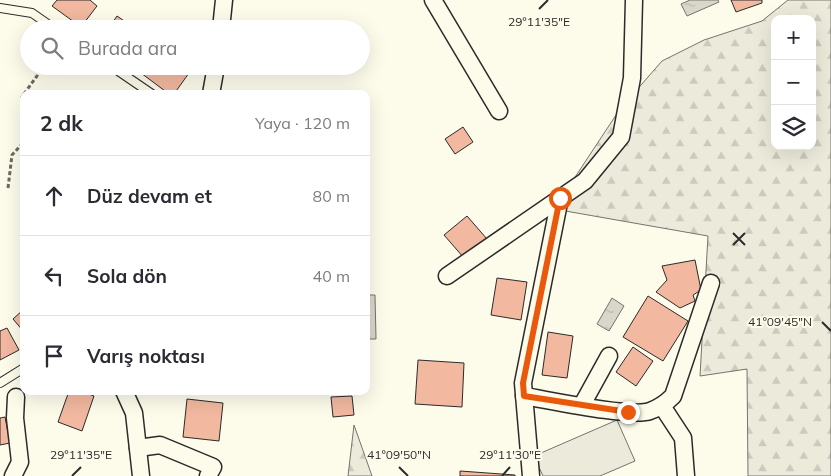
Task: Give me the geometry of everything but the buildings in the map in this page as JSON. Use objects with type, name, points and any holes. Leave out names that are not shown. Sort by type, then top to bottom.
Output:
[{"type":"street","points":[[222,20],[224,0]]},
{"type":"street","points":[[433,0],[499,112]]},
{"type":"street","points":[[447,276],[585,181],[622,136],[632,78],[634,0]]},
{"type":"street","points":[[213,90],[215,75]]},
{"type":"street","points":[[531,476],[523,383],[560,198]]},
{"type":"street","points":[[524,396],[628,412],[649,412],[662,406],[673,396],[711,283]]},
{"type":"street","points":[[582,406],[608,356]]},
{"type":"street","points":[[0,404],[20,393]]},
{"type":"street","points":[[14,476],[20,462],[16,418],[20,393]]},
{"type":"street","points":[[126,395],[134,413],[141,476]]},
{"type":"street","points":[[662,406],[683,438],[686,476]]},
{"type":"street","points":[[138,448],[160,445],[214,467],[208,476]]},
{"type":"lane","points":[[0,8],[32,13],[42,20]]},
{"type":"lane","points":[[124,75],[146,90]]},
{"type":"lane","points":[[0,383],[20,370]]},
{"type":"path","points":[[27,90],[38,75]]},
{"type":"path","points":[[8,188],[12,155],[20,146]]},
{"type":"green space","points":[[788,0],[831,0],[831,476],[748,476],[747,369],[700,376],[708,236],[554,209],[620,109],[662,61],[704,40],[762,21]]},
{"type":"green space","points":[[617,420],[635,461],[600,476],[543,476],[534,456]]},
{"type":"green space","points":[[354,425],[372,476],[348,476]]},
{"type":"water","points":[[690,0],[718,0],[719,2],[687,16],[681,4]]},
{"type":"water","points":[[370,295],[375,295],[376,339],[370,339]]},
{"type":"water","points":[[612,298],[624,306],[609,331],[597,324]]},
{"type":"route","points":[[560,198],[523,383],[524,396],[628,412]]}]
